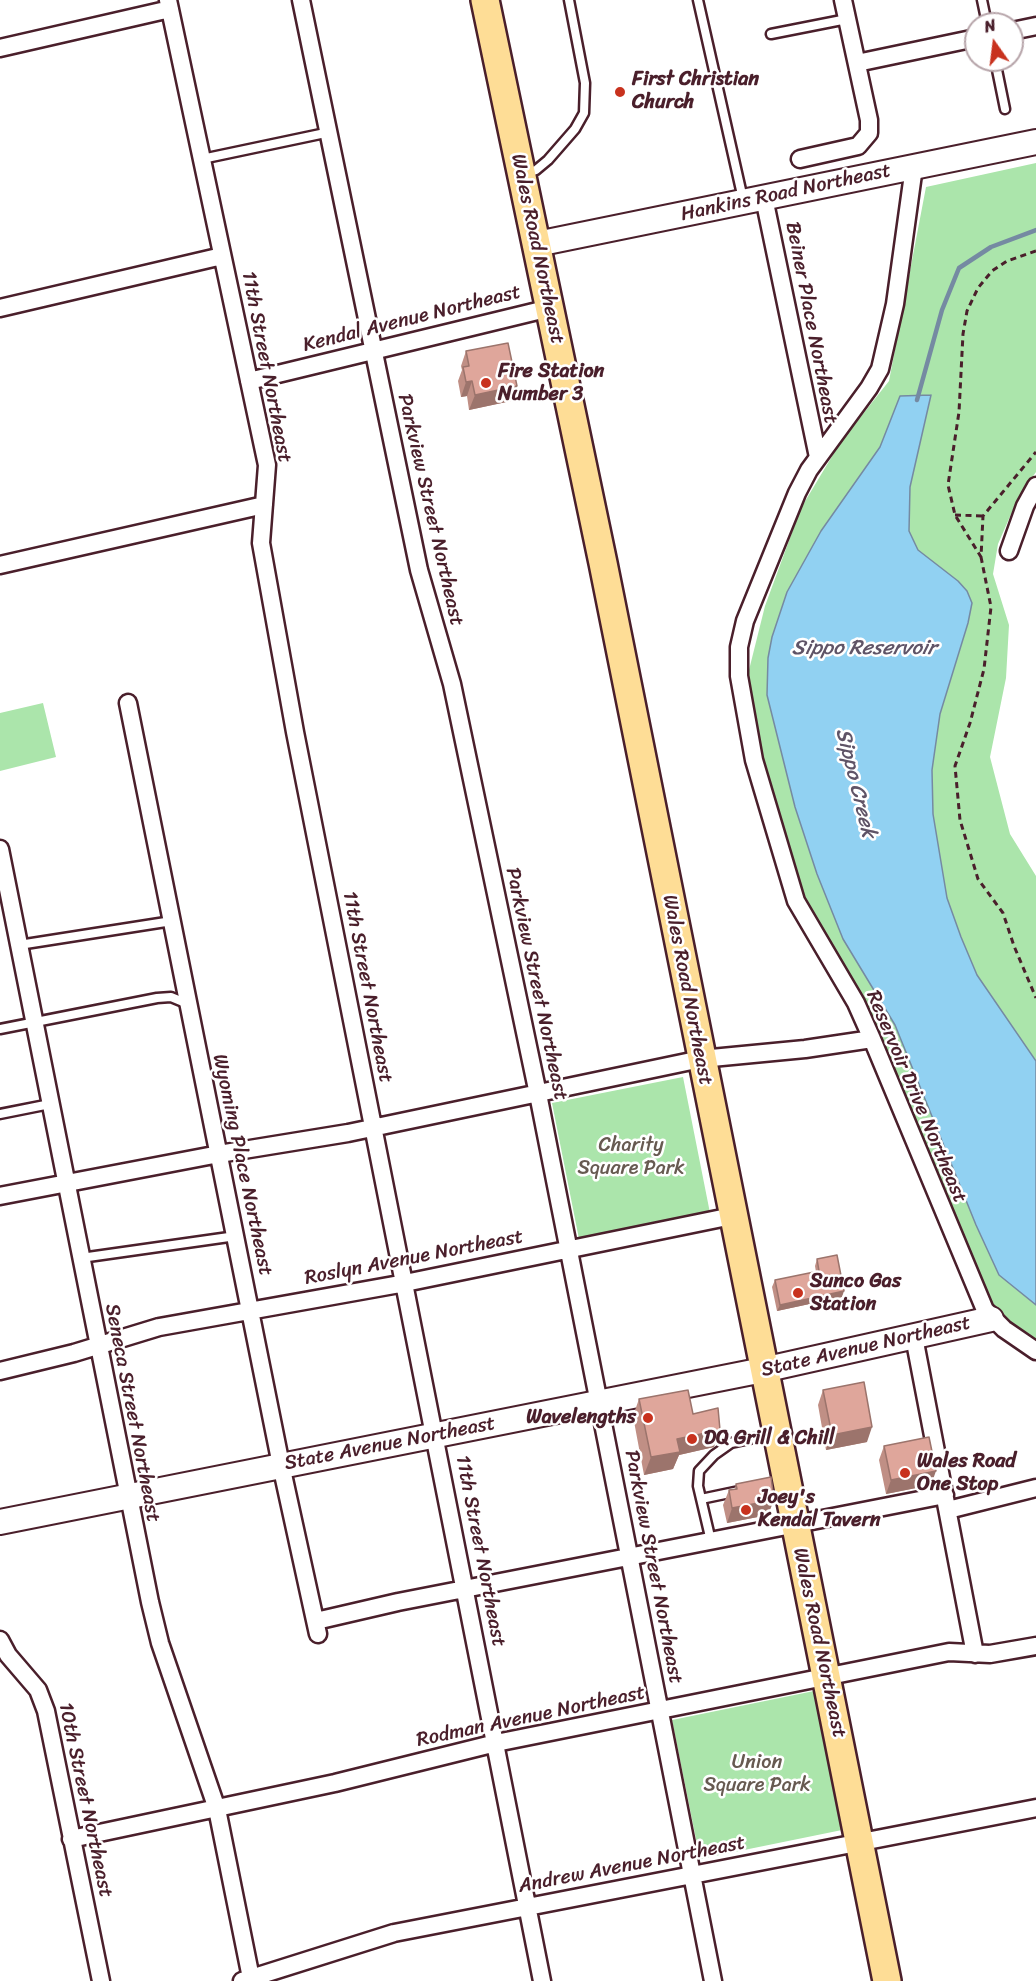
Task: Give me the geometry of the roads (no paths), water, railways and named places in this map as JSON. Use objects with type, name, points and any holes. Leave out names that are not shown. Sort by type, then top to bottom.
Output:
[{"type":"main road","name":"Wales Road Northeast","points":[[487,1],[777,1433],[781,1481],[794,1522],[887,1981]]},
{"type":"street","name":"Parkview Street Northeast","points":[[301,0],[419,570],[452,684],[538,1094],[713,1981]]},
{"type":"street","points":[[800,159],[856,146],[867,138],[869,120],[843,0]]},
{"type":"street","points":[[0,48],[169,4]]},
{"type":"street","name":"11th Street Northeast","points":[[169,4],[267,465],[261,543],[263,566],[542,1981]]},
{"type":"street","points":[[857,63],[964,41]]},
{"type":"street","name":"Hankins Road Northeast","points":[[537,244],[1036,142]]},
{"type":"street","name":"Reservoir Drive Northeast","points":[[914,167],[895,304],[880,369],[869,388],[818,457],[797,493],[745,621],[739,647],[739,676],[754,760],[796,901],[855,1003],[872,1039],[973,1286],[991,1319],[1036,1351]]},
{"type":"street","name":"Beiner Place Northeast","points":[[754,200],[818,457]]},
{"type":"street","points":[[0,308],[222,256]]},
{"type":"street","name":"Kendal Avenue Northeast","points":[[249,381],[550,308]]},
{"type":"street","points":[[1009,551],[1025,506],[1036,486]]},
{"type":"street","points":[[0,565],[264,505]]},
{"type":"street","name":"Wyoming Place Northeast","points":[[128,703],[281,1465],[317,1628],[465,1589]]},
{"type":"street","name":"Seneca Street Northeast","points":[[0,849],[127,1496],[160,1643],[217,1809],[246,1979]]},
{"type":"street","points":[[0,1196],[374,1127],[701,1059],[805,1049],[872,1039]]},
{"type":"street","name":"Roslyn Avenue Northeast","points":[[0,1371],[159,1327],[405,1283],[732,1216]]},
{"type":"street","name":"State Avenue Northeast","points":[[0,1522],[763,1370],[991,1319]]},
{"type":"street","points":[[914,1337],[975,1654]]},
{"type":"street","points":[[465,1589],[711,1541],[794,1522],[946,1503],[1036,1488]]},
{"type":"street","name":"10th Street Northeast","points":[[0,1640],[8,1655],[32,1680],[43,1700],[101,1981]]},
{"type":"street","name":"Rodman Avenue Northeast","points":[[71,1839],[217,1809],[496,1743],[949,1652],[990,1654],[1036,1646]]},
{"type":"street","name":"Andrew Avenue Northeast","points":[[246,1979],[394,1933],[1036,1809]]},
{"type":"lane","points":[[522,175],[536,170],[548,160],[575,129],[584,112],[585,83],[569,0]]},
{"type":"lane","points":[[698,0],[754,200]]},
{"type":"lane","points":[[771,34],[847,19]]},
{"type":"lane","points":[[997,72],[1005,109]]},
{"type":"lane","points":[[202,159],[330,132]]},
{"type":"lane","points":[[18,945],[172,921]]},
{"type":"lane","points":[[0,1029],[157,998],[171,997],[188,1004]]},
{"type":"lane","points":[[0,1114],[50,1104]]},
{"type":"lane","points":[[80,1258],[236,1236]]},
{"type":"lane","points":[[711,1541],[698,1486],[699,1471],[714,1455],[731,1443],[777,1433]]},
{"type":"lane","points":[[701,1499],[746,1489]]},
{"type":"water","name":"Sippo Reservoir","points":[[931,395],[910,487],[909,531],[918,550],[958,581],[967,591],[972,603],[940,714],[932,770],[933,814],[947,898],[961,937],[977,975],[1036,1061],[1036,1305],[999,1275],[976,1225],[895,1025],[843,939],[817,874],[795,807],[767,695],[768,658],[772,637],[787,592],[821,531],[880,447],[900,396]]},
{"type":"waterway","name":"Sippo Creek","points":[[917,400],[942,310],[959,268],[991,247],[1036,230]]},
{"type":"place","name":"First Christian Church","points":[[620,92]]},
{"type":"place","name":"Fire Station Number 3","points":[[486,383]]},
{"type":"place","name":"Sunco Gas Station","points":[[798,1293]]},
{"type":"place","name":"Wavelengths","points":[[648,1418]]},
{"type":"place","name":"DQ Grill & Chill","points":[[692,1439]]},
{"type":"place","name":"Wales Road One Stop","points":[[905,1473]]},
{"type":"place","name":"Joey's Kendal Tavern","points":[[746,1510]]},
{"type":"park label","name":"Charity Square Park","points":[[631,1158]]},
{"type":"park label","name":"Union Square Park","points":[[757,1774]]}]
